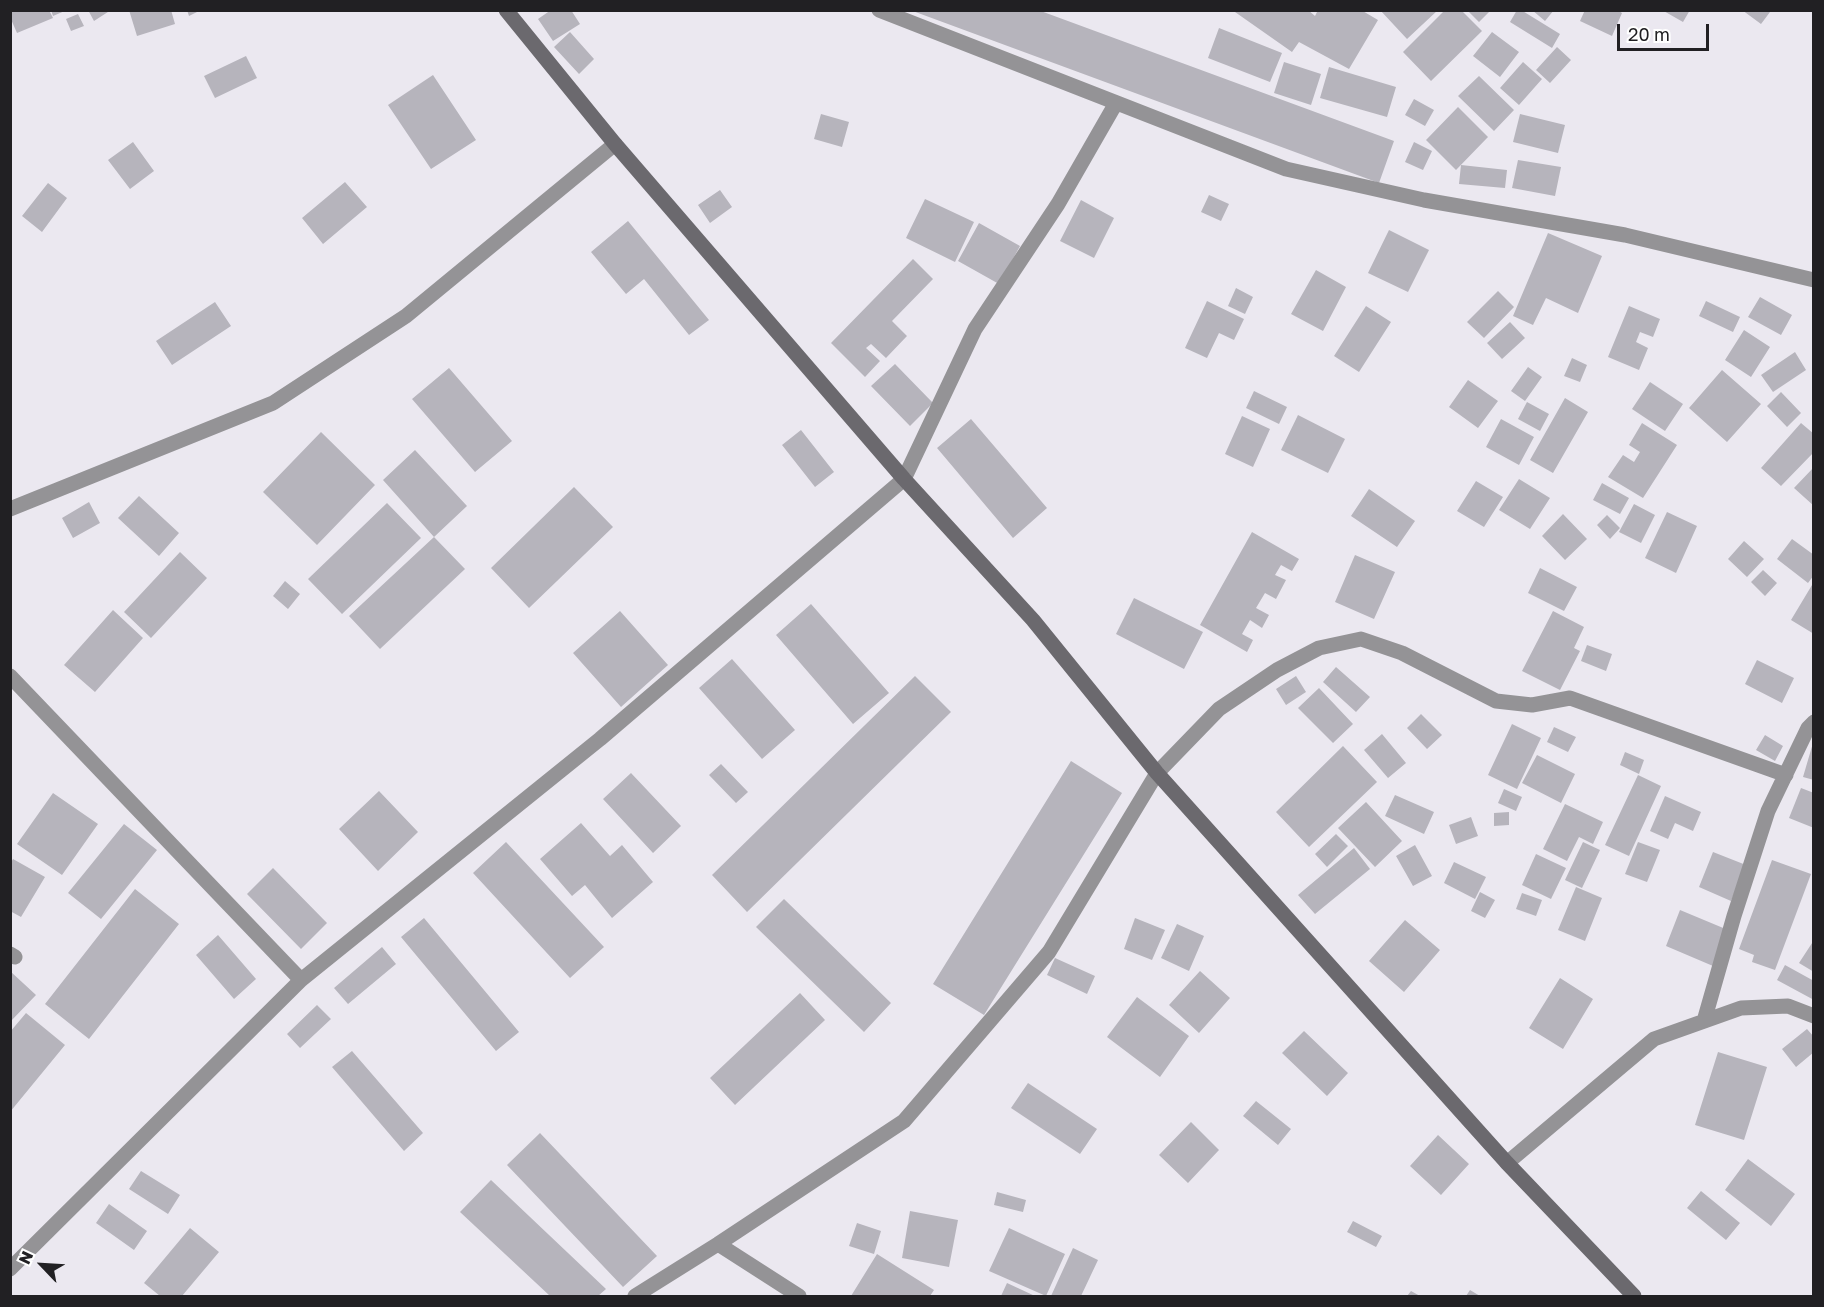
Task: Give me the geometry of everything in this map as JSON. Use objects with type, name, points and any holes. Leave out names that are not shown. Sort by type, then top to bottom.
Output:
[{"type":"main road","points":[[506,10],[615,144],[904,479],[1033,620],[1157,773],[1507,1163],[1634,1296]]},
{"type":"street","points":[[879,10],[1286,169],[1424,200],[1625,235],[1814,280]]},
{"type":"street","points":[[10,1269],[301,980],[600,739],[904,479],[975,329],[1058,204],[1116,103]]},
{"type":"street","points":[[10,509],[273,403],[406,316],[615,144]]},
{"type":"street","points":[[635,1296],[904,1121],[1049,952],[1157,773],[1219,709],[1277,670],[1319,648],[1362,639],[1402,653],[1496,701],[1532,705],[1570,698],[1786,775]]},
{"type":"street","points":[[10,676],[301,980]]},
{"type":"street","points":[[1704,1022],[1734,916],[1768,811],[1808,728],[1814,722]]},
{"type":"street","points":[[1507,1163],[1654,1039],[1742,1008],[1788,1006],[1814,1016]]},
{"type":"street","points":[[718,1244],[799,1296]]},
{"type":"building","points":[[10,10],[49,10],[53,18],[17,33],[10,17]]},
{"type":"building","points":[[51,10],[67,10],[53,16]]},
{"type":"building","points":[[88,10],[111,10],[94,21]]},
{"type":"building","points":[[129,10],[171,10],[175,24],[137,36]]},
{"type":"building","points":[[187,10],[201,10],[189,16]]},
{"type":"building","points":[[551,10],[571,10],[580,24],[553,41],[538,19]]},
{"type":"building","points":[[910,10],[1038,10],[1394,141],[1379,183]]},
{"type":"building","points":[[1237,10],[1308,10],[1315,16],[1318,10],[1361,10],[1378,20],[1349,69],[1299,42],[1292,52],[1235,12]]},
{"type":"building","points":[[1380,10],[1438,10],[1407,39]]},
{"type":"building","points":[[1445,10],[1461,10],[1482,31],[1431,81],[1403,52]]},
{"type":"building","points":[[1467,10],[1491,10],[1479,22]]},
{"type":"building","points":[[1517,10],[1521,10],[1560,34],[1552,48],[1510,22]]},
{"type":"building","points":[[1532,10],[1554,10],[1545,21]]},
{"type":"building","points":[[1585,10],[1617,10],[1622,13],[1612,36],[1580,21]]},
{"type":"building","points":[[1662,10],[1690,10],[1683,22]]},
{"type":"building","points":[[1742,10],[1768,10],[1770,12],[1761,24]]},
{"type":"building","points":[[78,14],[84,26],[71,31],[66,19]]},
{"type":"building","points":[[1219,28],[1282,53],[1270,82],[1208,58]]},
{"type":"building","points":[[570,32],[594,59],[579,74],[554,47]]},
{"type":"building","points":[[1492,32],[1519,52],[1500,77],[1473,56]]},
{"type":"building","points":[[1557,47],[1571,60],[1550,83],[1536,70]]},
{"type":"building","points":[[246,56],[257,78],[215,98],[204,76]]},
{"type":"building","points":[[1284,62],[1321,74],[1311,105],[1274,93]]},
{"type":"building","points":[[1523,62],[1542,79],[1519,105],[1500,88]]},
{"type":"building","points":[[1329,67],[1396,87],[1387,117],[1320,98]]},
{"type":"building","points":[[433,75],[476,140],[431,169],[388,105]]},
{"type":"building","points":[[1479,76],[1514,110],[1494,131],[1458,96]]},
{"type":"building","points":[[1414,99],[1434,110],[1425,126],[1405,115]]},
{"type":"building","points":[[1458,107],[1488,137],[1456,170],[1426,140]]},
{"type":"building","points":[[821,114],[849,122],[842,147],[814,139]]},
{"type":"building","points":[[1520,114],[1565,125],[1558,153],[1513,142]]},
{"type":"building","points":[[133,142],[154,171],[130,189],[108,160]]},
{"type":"building","points":[[1414,142],[1432,151],[1423,170],[1405,162]]},
{"type":"building","points":[[1518,160],[1561,167],[1555,196],[1512,188]]},
{"type":"building","points":[[1461,165],[1507,170],[1505,188],[1459,184]]},
{"type":"building","points":[[345,182],[367,207],[323,244],[302,218]]},
{"type":"building","points":[[48,183],[67,198],[42,232],[22,216]]},
{"type":"building","points":[[720,190],[732,207],[710,223],[698,205]]},
{"type":"building","points":[[1209,195],[1229,204],[1221,221],[1201,212]]},
{"type":"building","points":[[925,199],[974,222],[955,262],[906,238]]},
{"type":"building","points":[[1081,200],[1114,218],[1094,258],[1060,241]]},
{"type":"building","points":[[628,221],[709,320],[689,335],[644,279],[626,294],[591,252]]},
{"type":"building","points":[[979,223],[1020,246],[999,284],[958,261]]},
{"type":"building","points":[[1389,230],[1429,250],[1408,292],[1368,273]]},
{"type":"building","points":[[1548,233],[1602,256],[1578,313],[1546,298],[1533,325],[1513,316]]},
{"type":"building","points":[[913,259],[933,279],[892,321],[907,336],[886,358],[871,344],[866,348],[880,361],[865,377],[831,343]]},
{"type":"building","points":[[1316,270],[1346,287],[1323,331],[1291,314]]},
{"type":"building","points":[[1236,288],[1253,297],[1245,314],[1228,306]]},
{"type":"building","points":[[1498,291],[1514,307],[1484,338],[1467,322]]},
{"type":"building","points":[[1760,297],[1792,315],[1781,335],[1748,317]]},
{"type":"building","points":[[1207,301],[1244,319],[1234,340],[1219,333],[1207,358],[1185,348]]},
{"type":"building","points":[[1706,301],[1740,317],[1733,332],[1699,316]]},
{"type":"building","points":[[215,302],[231,326],[172,365],[156,341]]},
{"type":"building","points":[[1366,306],[1391,322],[1359,372],[1334,356]]},
{"type":"building","points":[[1629,306],[1660,319],[1653,337],[1640,332],[1636,342],[1648,348],[1639,370],[1608,357]]},
{"type":"building","points":[[1510,322],[1525,338],[1502,359],[1487,343]]},
{"type":"building","points":[[1744,330],[1770,347],[1751,377],[1725,360]]},
{"type":"building","points":[[1795,352],[1806,370],[1773,392],[1761,375]]},
{"type":"building","points":[[1572,358],[1587,365],[1580,382],[1564,376]]},
{"type":"building","points":[[895,364],[933,403],[910,426],[871,386]]},
{"type":"building","points":[[1528,367],[1542,377],[1525,401],[1511,391]]},
{"type":"building","points":[[449,368],[512,441],[475,472],[412,399]]},
{"type":"building","points":[[1722,370],[1761,404],[1727,442],[1689,408]]},
{"type":"building","points":[[1468,380],[1498,401],[1478,428],[1449,407]]},
{"type":"building","points":[[1650,382],[1683,404],[1665,431],[1632,409]]},
{"type":"building","points":[[1254,391],[1287,407],[1279,424],[1246,408]]},
{"type":"building","points":[[1781,392],[1801,413],[1787,427],[1767,406]]},
{"type":"building","points":[[1565,398],[1588,412],[1553,473],[1530,460]]},
{"type":"building","points":[[1527,402],[1549,414],[1540,431],[1518,419]]},
{"type":"building","points":[[1298,415],[1345,439],[1328,473],[1281,450]]},
{"type":"building","points":[[1242,416],[1270,429],[1253,467],[1225,454]]},
{"type":"building","points":[[971,419],[1047,508],[1013,538],[937,448]]},
{"type":"building","points":[[1501,419],[1534,437],[1519,465],[1486,447]]},
{"type":"building","points":[[1642,423],[1677,445],[1643,498],[1608,477],[1623,455],[1634,462],[1640,452],[1629,445]]},
{"type":"building","points":[[1801,423],[1814,434],[1814,452],[1781,486],[1761,468]]},
{"type":"building","points":[[801,430],[834,472],[815,487],[782,445]]},
{"type":"building","points":[[321,432],[375,485],[317,545],[263,492]]},
{"type":"building","points":[[415,450],[467,506],[434,537],[383,480]]},
{"type":"building","points":[[1814,467],[1814,506],[1794,488]]},
{"type":"building","points":[[1519,479],[1550,498],[1530,529],[1499,510]]},
{"type":"building","points":[[1476,481],[1503,497],[1484,527],[1457,511]]},
{"type":"building","points":[[1602,483],[1629,498],[1620,514],[1593,500]]},
{"type":"building","points":[[574,487],[613,527],[529,608],[491,568]]},
{"type":"building","points":[[1369,489],[1415,521],[1397,547],[1351,516]]},
{"type":"building","points":[[139,496],[179,533],[159,556],[118,518]]},
{"type":"building","points":[[89,502],[100,523],[73,538],[62,518]]},
{"type":"building","points":[[387,503],[421,538],[342,614],[308,579]]},
{"type":"building","points":[[1634,504],[1655,515],[1641,543],[1619,532]]},
{"type":"building","points":[[1667,512],[1697,526],[1676,573],[1645,558]]},
{"type":"building","points":[[1563,514],[1587,539],[1565,560],[1542,536]]},
{"type":"building","points":[[1607,515],[1620,528],[1610,539],[1597,525]]},
{"type":"building","points":[[1252,532],[1299,559],[1292,571],[1281,565],[1275,575],[1286,580],[1276,599],[1265,593],[1256,608],[1269,615],[1262,628],[1250,620],[1242,634],[1253,640],[1247,652],[1200,625]]},
{"type":"building","points":[[434,537],[465,569],[380,649],[349,616]]},
{"type":"building","points":[[1792,539],[1814,555],[1814,575],[1808,583],[1777,559]]},
{"type":"building","points":[[1744,541],[1764,559],[1747,577],[1728,559]]},
{"type":"building","points":[[180,552],[207,578],[151,638],[124,612]]},
{"type":"building","points":[[1355,555],[1395,572],[1374,619],[1335,602]]},
{"type":"building","points":[[1540,568],[1577,587],[1564,611],[1528,593]]},
{"type":"building","points":[[1763,570],[1777,583],[1765,596],[1751,582]]},
{"type":"building","points":[[285,581],[300,594],[288,609],[273,596]]},
{"type":"building","points":[[1812,585],[1814,586],[1814,634],[1791,620]]},
{"type":"building","points":[[1134,598],[1203,632],[1184,669],[1116,634]]},
{"type":"building","points":[[811,604],[889,693],[853,724],[776,635]]},
{"type":"building","points":[[113,610],[143,638],[95,692],[64,665]]},
{"type":"building","points":[[620,611],[668,665],[621,707],[573,653]]},
{"type":"building","points":[[1553,611],[1584,627],[1574,648],[1580,651],[1560,690],[1522,671]]},
{"type":"building","points":[[1587,645],[1612,654],[1606,671],[1581,661]]},
{"type":"building","points":[[732,659],[795,730],[762,759],[699,688]]},
{"type":"building","points":[[1757,660],[1794,678],[1782,703],[1745,684]]},
{"type":"building","points":[[1336,667],[1370,697],[1356,712],[1323,682]]},
{"type":"building","points":[[915,676],[951,712],[747,912],[712,875]]},
{"type":"building","points":[[1296,676],[1306,692],[1286,705],[1276,689]]},
{"type":"building","points":[[1319,688],[1353,724],[1333,743],[1298,708]]},
{"type":"building","points":[[1421,714],[1442,735],[1427,749],[1407,728]]},
{"type":"building","points":[[1512,724],[1541,738],[1517,789],[1488,775]]},
{"type":"building","points":[[1554,727],[1576,737],[1568,752],[1547,742]]},
{"type":"building","points":[[1382,734],[1406,763],[1388,778],[1364,750]]},
{"type":"building","points":[[1765,735],[1783,746],[1775,761],[1756,750]]},
{"type":"building","points":[[1814,743],[1814,780],[1803,777]]},
{"type":"building","points":[[1343,746],[1377,782],[1309,847],[1276,812]]},
{"type":"building","points":[[1625,752],[1644,760],[1639,774],[1620,765]]},
{"type":"building","points":[[1537,755],[1575,774],[1561,803],[1522,783]]},
{"type":"building","points":[[1071,761],[1122,793],[984,1015],[933,984]]},
{"type":"building","points":[[721,764],[748,792],[736,803],[709,775]]},
{"type":"building","points":[[631,773],[681,826],[653,853],[603,799]]},
{"type":"building","points":[[1638,775],[1661,786],[1629,856],[1605,845]]},
{"type":"building","points":[[1801,788],[1814,793],[1814,828],[1789,818]]},
{"type":"building","points":[[1504,789],[1522,797],[1516,811],[1498,803]]},
{"type":"building","points":[[379,791],[418,832],[378,871],[339,829]]},
{"type":"building","points":[[53,793],[98,824],[62,875],[17,844]]},
{"type":"building","points":[[1395,795],[1434,812],[1424,834],[1385,816]]},
{"type":"building","points":[[1665,796],[1701,812],[1693,831],[1675,823],[1668,839],[1650,831]]},
{"type":"building","points":[[1366,802],[1402,841],[1375,867],[1338,828]]},
{"type":"building","points":[[1565,804],[1603,822],[1593,844],[1579,837],[1567,861],[1543,849]]},
{"type":"building","points":[[1509,812],[1509,825],[1494,826],[1494,813]]},
{"type":"building","points":[[1471,817],[1478,836],[1456,844],[1449,825]]},
{"type":"building","points":[[581,823],[610,856],[622,845],[653,882],[612,918],[585,885],[572,896],[540,859]]},
{"type":"building","points":[[124,824],[157,850],[101,919],[68,893]]},
{"type":"building","points":[[1336,834],[1348,846],[1327,867],[1315,854]]},
{"type":"building","points":[[506,842],[604,947],[570,978],[473,873]]},
{"type":"building","points":[[1583,842],[1600,850],[1582,888],[1565,880]]},
{"type":"building","points":[[1638,842],[1660,850],[1647,882],[1625,874]]},
{"type":"building","points":[[1415,845],[1432,876],[1413,886],[1396,856]]},
{"type":"building","points":[[1354,848],[1370,869],[1315,914],[1298,895]]},
{"type":"building","points":[[1713,852],[1746,865],[1731,901],[1699,887]]},
{"type":"building","points":[[1536,854],[1566,868],[1551,899],[1522,885]]},
{"type":"building","points":[[13,859],[45,877],[21,917],[10,911],[10,864]]},
{"type":"building","points":[[1772,860],[1811,874],[1775,970],[1752,962],[1754,955],[1739,949]]},
{"type":"building","points":[[1454,862],[1486,877],[1475,899],[1444,883]]},
{"type":"building","points":[[273,868],[327,923],[301,949],[247,894]]},
{"type":"building","points":[[1576,887],[1602,898],[1585,941],[1558,930]]},
{"type":"building","points":[[135,889],[179,924],[89,1039],[45,1004]]},
{"type":"building","points":[[1480,892],[1495,900],[1485,918],[1471,911]]},
{"type":"building","points":[[1522,893],[1542,900],[1536,916],[1516,909]]},
{"type":"building","points":[[784,899],[891,1003],[864,1032],[756,927]]},
{"type":"building","points":[[1680,910],[1728,930],[1713,966],[1666,946]]},
{"type":"building","points":[[424,918],[519,1032],[496,1051],[401,937]]},
{"type":"building","points":[[1135,918],[1165,930],[1152,960],[1124,949]]},
{"type":"building","points":[[1405,920],[1440,950],[1404,992],[1369,961]]},
{"type":"building","points":[[1177,924],[1204,936],[1189,971],[1161,958]]},
{"type":"building","points":[[218,935],[256,979],[234,999],[196,955]]},
{"type":"building","points":[[1814,940],[1814,972],[1799,963]]},
{"type":"building","points":[[382,947],[396,964],[348,1004],[334,988]]},
{"type":"building","points":[[1055,958],[1095,976],[1087,994],[1047,975]]},
{"type":"building","points":[[1785,965],[1814,981],[1814,1000],[1777,980]]},
{"type":"building","points":[[10,971],[36,995],[10,1022]]},
{"type":"building","points":[[1200,971],[1230,998],[1199,1033],[1169,1005]]},
{"type":"building","points":[[1560,978],[1593,999],[1563,1049],[1529,1028]]},
{"type":"building","points":[[800,993],[825,1020],[735,1105],[710,1078]]},
{"type":"building","points":[[1137,997],[1189,1036],[1160,1077],[1107,1037]]},
{"type":"building","points":[[317,1005],[331,1019],[300,1048],[287,1034]]},
{"type":"building","points":[[26,1013],[65,1045],[10,1112],[10,1032]]},
{"type":"building","points":[[1807,1029],[1814,1037],[1814,1052],[1796,1067],[1782,1049]]},
{"type":"building","points":[[1304,1031],[1348,1073],[1327,1096],[1282,1053]]},
{"type":"building","points":[[352,1051],[423,1133],[404,1151],[332,1067]]},
{"type":"building","points":[[1718,1052],[1767,1067],[1744,1140],[1695,1125]]},
{"type":"building","points":[[1028,1083],[1097,1129],[1080,1154],[1011,1108]]},
{"type":"building","points":[[1256,1101],[1291,1129],[1278,1145],[1243,1116]]},
{"type":"building","points":[[1191,1122],[1219,1150],[1188,1183],[1159,1155]]},
{"type":"building","points":[[540,1133],[657,1256],[623,1287],[507,1165]]},
{"type":"building","points":[[1438,1135],[1469,1164],[1441,1195],[1410,1166]]},
{"type":"building","points":[[1748,1159],[1795,1194],[1771,1226],[1725,1190]]},
{"type":"building","points":[[141,1171],[180,1195],[168,1214],[129,1189]]},
{"type":"building","points":[[491,1180],[606,1289],[598,1296],[550,1296],[460,1212]]},
{"type":"building","points":[[1701,1191],[1740,1223],[1726,1240],[1687,1208]]},
{"type":"building","points":[[997,1192],[1026,1200],[1023,1212],[994,1205]]},
{"type":"building","points":[[109,1204],[147,1231],[134,1250],[96,1223]]},
{"type":"building","points":[[910,1211],[958,1220],[949,1267],[902,1258]]},
{"type":"building","points":[[1353,1221],[1382,1236],[1376,1247],[1347,1232]]},
{"type":"building","points":[[857,1223],[881,1231],[874,1254],[849,1246]]},
{"type":"building","points":[[190,1228],[219,1252],[182,1296],[160,1296],[144,1283]]},
{"type":"building","points":[[1009,1228],[1065,1254],[1046,1296],[989,1271]]},
{"type":"building","points":[[1073,1248],[1098,1260],[1081,1296],[1051,1296]]},
{"type":"building","points":[[877,1254],[934,1290],[930,1296],[851,1296]]},
{"type":"building","points":[[1007,1283],[1035,1296],[1001,1296]]},
{"type":"building","points":[[1470,1290],[1480,1296],[1466,1296]]},
{"type":"building","points":[[1411,1291],[1420,1296],[1407,1296]]}]
